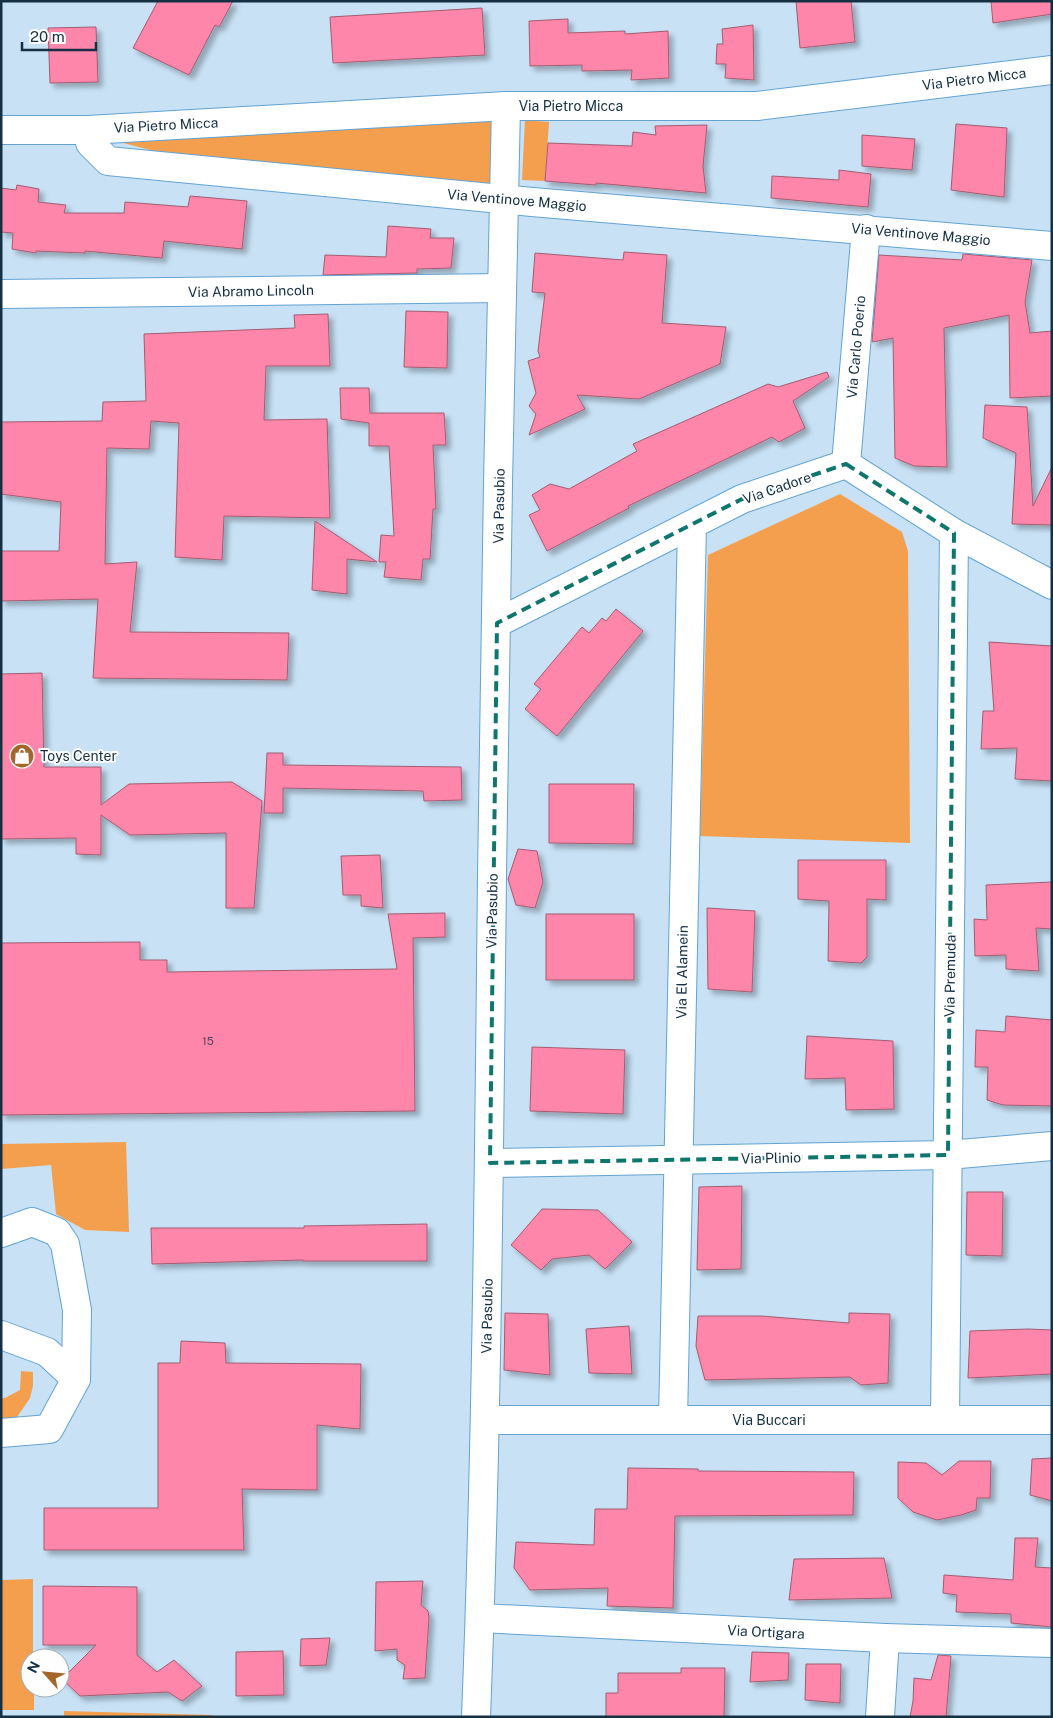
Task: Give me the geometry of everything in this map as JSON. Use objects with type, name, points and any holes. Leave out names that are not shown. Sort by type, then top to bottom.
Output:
[{"type":"street","name":"Via Pietro Micca","points":[[88,130],[506,106],[757,106],[1052,70]]},
{"type":"street","name":"Via Pasubio","points":[[476,1717],[490,1163],[492,872],[506,106]]},
{"type":"street","points":[[1,130],[88,130]]},
{"type":"street","name":"Via Ventinove Maggio","points":[[88,130],[90,143],[108,161],[504,199],[1052,246]]},
{"type":"street","name":"Via Carlo Poerio","points":[[846,464],[866,229]]},
{"type":"street","name":"Via Abramo Lincoln","points":[[1,294],[502,288]]},
{"type":"street","points":[[846,464],[954,533],[1052,585]]},
{"type":"street","name":"Via Cadore","points":[[497,623],[742,499],[846,464]]},
{"type":"street","name":"Via El Alamein","points":[[673,1420],[692,524]]},
{"type":"street","name":"Via Premuda","points":[[945,1420],[954,533]]},
{"type":"street","name":"Via Plinio","points":[[490,1163],[948,1155],[1052,1146]]},
{"type":"street","points":[[1,1233],[32,1222],[57,1232],[65,1244],[77,1310],[76,1379],[49,1429],[1,1433]]},
{"type":"street","points":[[1,1335],[47,1352],[76,1379]]},
{"type":"street","name":"Via Buccari","points":[[485,1420],[1052,1420]]},
{"type":"street","name":"Via Ortigara","points":[[480,1618],[885,1638],[1052,1643]]},
{"type":"street","points":[[880,1717],[885,1638]]},
{"type":"highlighted area","points":[[846,464],[954,533],[948,1155],[490,1163],[497,623],[742,499]]},
{"type":"shaded area","points":[[525,120],[549,122],[545,181],[522,180]]},
{"type":"shaded area","points":[[493,121],[494,186],[185,159],[104,138]]},
{"type":"shaded area","points":[[840,494],[902,532],[908,551],[910,843],[700,836],[708,555]]},
{"type":"shaded area","points":[[126,1142],[129,1232],[85,1230],[56,1214],[51,1165],[1,1169],[1,1144]]},
{"type":"shaded area","points":[[21,1371],[33,1372],[33,1386],[30,1398],[17,1417],[1,1421],[1,1398],[5,1398],[20,1390]]},
{"type":"shaded area","points":[[33,1579],[33,1648],[20,1648],[20,1698],[34,1698],[34,1710],[1,1710],[1,1580]]},
{"type":"shaded area","points":[[64,1711],[212,1715],[212,1717],[64,1717]]},
{"type":"building","points":[[158,1],[233,1],[219,27],[215,25],[189,75],[133,48]]},
{"type":"building","points":[[796,1],[851,1],[855,42],[800,48]]},
{"type":"building","points":[[991,1],[1052,1],[1052,14],[993,23]]},
{"type":"building","points":[[482,8],[485,55],[333,63],[330,17]]},
{"type":"building","points":[[568,19],[568,33],[625,31],[625,34],[668,31],[669,78],[631,80],[632,70],[582,71],[582,65],[530,66],[529,21]]},
{"type":"building","points":[[753,25],[754,80],[725,78],[726,64],[716,64],[717,44],[723,44],[722,29]]},
{"type":"building","points":[[96,27],[98,82],[50,83],[48,28]]},
{"type":"building","points":[[956,124],[1007,128],[1004,197],[951,190]]},
{"type":"building","points":[[707,125],[703,166],[706,193],[596,183],[596,185],[545,181],[548,143],[632,146],[633,132],[656,135],[655,126]]},
{"type":"building","points":[[862,135],[915,139],[912,170],[862,166]]},
{"type":"building","points":[[839,170],[871,174],[868,207],[771,198],[772,176],[839,180]]},
{"type":"building","points":[[17,185],[39,189],[38,202],[66,205],[64,213],[124,213],[125,202],[188,207],[190,196],[247,201],[242,249],[164,241],[162,258],[85,251],[85,253],[36,251],[36,253],[12,249],[13,233],[1,232],[1,188],[16,190]]},
{"type":"building","points":[[388,226],[431,229],[430,238],[454,238],[451,268],[417,269],[417,273],[323,275],[325,255],[386,257]]},
{"type":"building","points":[[624,252],[667,255],[662,323],[726,327],[720,364],[639,399],[577,395],[585,409],[529,435],[536,414],[529,406],[536,393],[528,361],[540,357],[538,351],[545,293],[532,292],[535,253],[623,260]]},
{"type":"building","points":[[963,254],[1032,260],[1025,302],[1030,333],[1052,331],[1052,396],[1010,398],[1009,315],[944,328],[947,467],[914,466],[895,458],[893,338],[872,342],[879,255],[962,260]]},
{"type":"building","points":[[406,311],[448,312],[447,368],[404,367]]},
{"type":"building","points":[[328,314],[330,366],[266,366],[264,420],[327,419],[330,518],[224,516],[222,560],[175,557],[179,423],[151,421],[149,449],[107,448],[105,564],[137,562],[130,632],[289,633],[287,680],[93,678],[98,599],[1,601],[1,551],[59,551],[61,502],[1,494],[1,422],[102,421],[103,402],[146,401],[144,334],[295,328],[294,315]]},
{"type":"building","points":[[827,372],[829,377],[793,401],[805,428],[779,442],[772,437],[628,506],[629,508],[547,551],[529,515],[540,510],[532,495],[550,484],[569,489],[637,451],[633,444],[768,384],[778,387]]},
{"type":"building","points":[[340,388],[369,388],[370,413],[444,413],[446,445],[433,445],[436,509],[433,509],[430,559],[423,559],[421,580],[384,577],[386,562],[379,562],[381,535],[394,536],[389,446],[369,446],[369,423],[341,419]]},
{"type":"building","points":[[985,405],[1027,407],[1033,506],[1052,467],[1052,525],[1012,524],[1016,453],[983,438]]},
{"type":"building","points":[[315,521],[377,562],[347,559],[347,594],[312,590]]},
{"type":"building","points":[[616,609],[643,631],[557,736],[525,709],[541,689],[534,684],[582,627],[589,633],[602,618],[606,621]]},
{"type":"building","points":[[989,642],[1052,646],[1052,781],[1015,779],[1017,748],[981,749],[983,711],[994,711]]},
{"type":"building","points":[[42,673],[44,767],[101,767],[101,805],[129,784],[232,782],[262,801],[254,908],[226,908],[226,833],[130,835],[101,815],[101,855],[76,854],[76,838],[1,839],[1,674]]},
{"type":"building","points":[[267,753],[283,753],[283,765],[461,767],[462,800],[424,801],[423,791],[283,788],[283,813],[264,813]]},
{"type":"building","points":[[549,784],[634,784],[633,844],[549,843]]},
{"type":"building","points":[[518,849],[537,851],[543,882],[535,908],[516,905],[508,879]]},
{"type":"building","points":[[380,855],[383,908],[361,906],[361,895],[343,895],[341,856]]},
{"type":"building","points":[[798,860],[886,860],[886,900],[867,899],[867,957],[861,963],[828,961],[829,901],[798,899]]},
{"type":"building","points":[[1052,882],[1052,929],[1036,928],[1039,971],[1006,969],[1006,955],[975,956],[974,919],[987,920],[986,885]]},
{"type":"building","points":[[707,908],[755,911],[752,992],[708,989]]},
{"type":"building","points":[[445,913],[445,937],[413,938],[415,1111],[1,1115],[1,943],[140,942],[140,960],[167,960],[167,972],[397,969],[388,914]]},
{"type":"building","points":[[546,914],[634,914],[634,980],[546,980]]},
{"type":"building","points":[[1006,1016],[1052,1020],[1052,1106],[1003,1105],[987,1100],[988,1067],[975,1067],[976,1030],[1005,1032]]},
{"type":"building","points":[[807,1036],[893,1041],[894,1109],[846,1110],[845,1078],[805,1079]]},
{"type":"building","points":[[532,1047],[625,1050],[623,1114],[530,1111]]},
{"type":"building","points":[[742,1186],[741,1269],[697,1270],[699,1187]]},
{"type":"building","points":[[967,1192],[1003,1192],[1002,1256],[966,1255]]},
{"type":"building","points":[[542,1209],[598,1210],[632,1242],[605,1269],[589,1255],[552,1259],[541,1270],[511,1245]]},
{"type":"building","points":[[427,1224],[427,1261],[303,1260],[152,1264],[151,1228],[304,1228],[304,1226]]},
{"type":"building","points":[[505,1313],[548,1314],[550,1375],[504,1370]]},
{"type":"building","points":[[849,1313],[890,1314],[888,1383],[861,1385],[850,1377],[705,1380],[696,1346],[698,1316],[761,1316],[849,1323]]},
{"type":"building","points":[[629,1326],[632,1374],[589,1373],[586,1329]]},
{"type":"building","points":[[1052,1330],[1052,1374],[968,1378],[970,1331]]},
{"type":"building","points":[[181,1341],[225,1343],[226,1363],[361,1364],[360,1429],[317,1425],[317,1490],[242,1489],[244,1550],[44,1550],[44,1508],[158,1508],[158,1363],[180,1363]]},
{"type":"building","points":[[1052,1458],[1052,1501],[1030,1495],[1032,1459]]},
{"type":"building","points":[[959,1461],[991,1461],[990,1498],[977,1498],[976,1510],[937,1520],[913,1512],[898,1498],[898,1462],[926,1463],[942,1475]]},
{"type":"building","points":[[628,1468],[698,1469],[698,1471],[854,1472],[853,1515],[675,1516],[673,1608],[607,1606],[608,1588],[530,1590],[514,1568],[516,1542],[594,1545],[595,1509],[627,1509]]},
{"type":"building","points":[[1015,1538],[1038,1538],[1035,1567],[1052,1568],[1052,1627],[1011,1623],[1011,1614],[956,1612],[957,1595],[943,1593],[944,1575],[1013,1580]]},
{"type":"building","points":[[884,1558],[892,1598],[789,1600],[794,1559]]},
{"type":"building","points":[[423,1581],[421,1605],[428,1611],[429,1618],[425,1678],[403,1679],[405,1665],[397,1660],[397,1649],[375,1651],[376,1582]]},
{"type":"building","points":[[43,1586],[137,1587],[137,1655],[157,1672],[174,1660],[202,1686],[182,1701],[168,1692],[80,1696],[70,1687],[70,1671],[96,1645],[43,1645]]},
{"type":"building","points":[[330,1638],[326,1665],[300,1666],[301,1639]]},
{"type":"building","points":[[283,1651],[284,1695],[236,1696],[236,1652]]},
{"type":"building","points":[[752,1652],[789,1653],[788,1680],[750,1682]]},
{"type":"building","points":[[938,1655],[951,1656],[946,1717],[910,1717],[914,1678],[931,1680]]},
{"type":"building","points":[[806,1664],[841,1664],[840,1703],[805,1700]]},
{"type":"building","points":[[681,1668],[725,1668],[724,1717],[606,1717],[606,1693],[618,1693],[618,1673],[681,1673]]},
{"type":"place","name":"Toys Center","points":[[22,756]]}]
